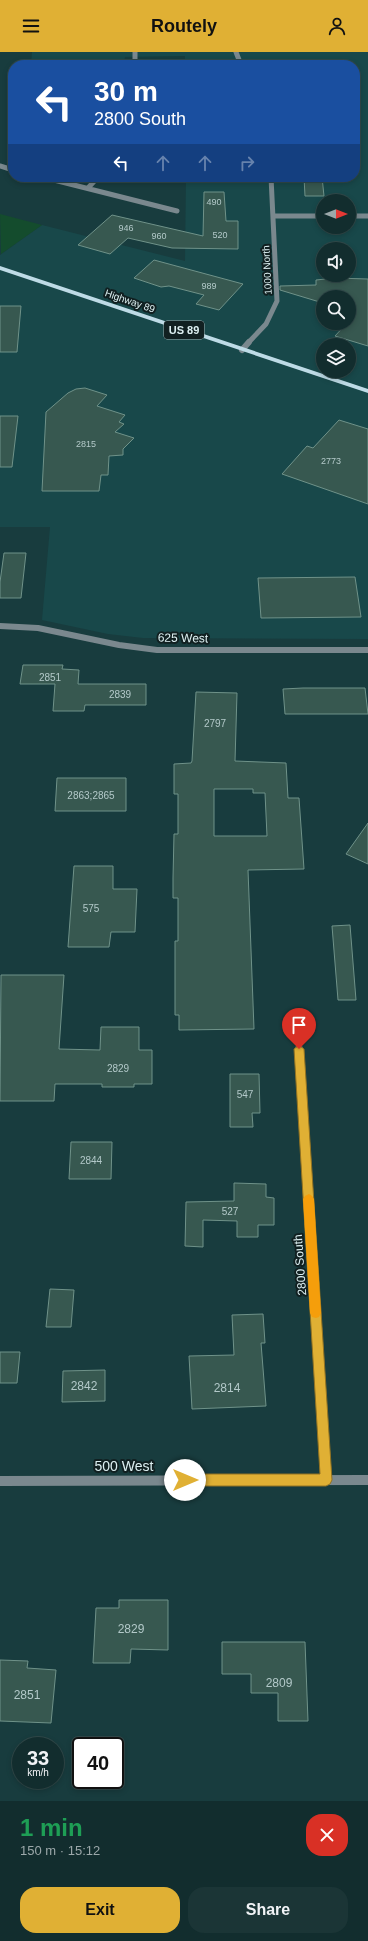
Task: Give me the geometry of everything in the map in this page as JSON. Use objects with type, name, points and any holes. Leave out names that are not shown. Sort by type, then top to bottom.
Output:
[{"type":"main road","name":"Highway 89","points":[[0,268],[368,391]]},
{"type":"street","points":[[63,182],[177,211]]},
{"type":"street","points":[[88,188],[93,182]]},
{"type":"street","name":"1000 North","points":[[242,350],[270,319],[277,304],[278,292],[271,182]]},
{"type":"street","points":[[273,216],[316,216]]},
{"type":"street","points":[[356,216],[368,216]]},
{"type":"street","name":"625 West","points":[[0,626],[38,628],[119,645],[157,650],[368,650]]},
{"type":"street","name":"2800 South","points":[[299,1049],[326,1480]]},
{"type":"street","name":"500 West","points":[[0,1480],[368,1480]]},
{"type":"shaded area","points":[[32,52],[368,52],[368,639],[143,638],[108,634],[42,620],[50,527],[0,527],[0,255],[42,225],[185,261],[186,182],[360,182],[360,60],[185,60],[185,56],[125,57],[124,60],[31,60]]},
{"type":"green space","points":[[0,214],[42,225],[1,254]]},
{"type":"building","points":[[304,182],[323,182],[324,194],[316,194],[316,196],[305,196]]},
{"type":"building","points":[[204,192],[224,192],[226,221],[238,221],[238,249],[172,248],[128,238],[110,254],[78,245],[112,215],[203,236]]},
{"type":"building","points":[[154,260],[243,284],[219,310],[196,304],[204,295],[169,286],[161,287],[134,278]]},
{"type":"building","points":[[356,279],[368,279],[368,346],[356,342],[356,338],[342,338],[335,336],[341,330],[356,330],[356,290],[316,290],[316,301],[280,290],[280,286],[316,285],[316,282],[356,282]]},
{"type":"building","points":[[0,306],[21,306],[17,352],[0,352]]},
{"type":"building","points":[[85,388],[107,395],[97,406],[125,415],[119,422],[124,424],[115,432],[134,438],[123,449],[123,455],[109,456],[108,475],[101,475],[99,491],[42,491],[46,412],[68,393],[76,389]]},
{"type":"building","points":[[0,416],[18,416],[12,467],[0,467]]},
{"type":"building","points":[[339,420],[368,429],[368,504],[282,474],[307,446],[313,448]]},
{"type":"building","points":[[4,553],[26,553],[21,598],[0,598],[0,582]]},
{"type":"building","points":[[355,577],[361,617],[261,618],[258,578]]},
{"type":"building","points":[[23,665],[63,665],[62,669],[79,670],[78,684],[146,684],[146,705],[85,705],[84,711],[53,711],[55,684],[20,684]]},
{"type":"building","points":[[365,688],[368,714],[285,714],[283,689]]},
{"type":"building","points":[[196,692],[237,693],[235,761],[286,763],[288,798],[299,798],[304,869],[248,870],[254,1029],[179,1030],[179,1015],[175,1015],[175,941],[178,941],[178,898],[173,898],[173,878],[174,834],[178,834],[178,794],[174,794],[174,764],[191,763]],"holes":[[[214,789],[253,789],[253,793],[265,793],[267,836],[214,836]]]},
{"type":"building","points":[[57,778],[126,778],[126,811],[55,811]]},
{"type":"building","points":[[368,823],[368,864],[346,854]]},
{"type":"building","points":[[74,866],[113,866],[113,889],[137,889],[135,932],[111,932],[109,947],[68,947]]},
{"type":"building","points":[[350,925],[356,1000],[338,1000],[332,926]]},
{"type":"building","points":[[1,975],[64,975],[59,1049],[100,1050],[101,1027],[139,1027],[139,1050],[152,1050],[152,1084],[134,1084],[134,1087],[102,1087],[102,1084],[55,1084],[54,1101],[0,1101]]},
{"type":"building","points":[[230,1074],[259,1074],[260,1113],[252,1113],[253,1127],[230,1127]]},
{"type":"building","points":[[71,1142],[112,1142],[111,1179],[69,1179]]},
{"type":"building","points":[[234,1183],[266,1184],[266,1197],[274,1198],[274,1225],[258,1225],[258,1237],[237,1237],[237,1221],[203,1220],[203,1247],[185,1246],[186,1202],[234,1201]]},
{"type":"building","points":[[50,1289],[74,1290],[71,1327],[46,1327]]},
{"type":"building","points":[[263,1314],[265,1343],[261,1343],[266,1406],[192,1409],[189,1356],[234,1355],[232,1315]]},
{"type":"building","points":[[0,1352],[20,1352],[17,1383],[0,1383]]},
{"type":"building","points":[[105,1370],[105,1401],[62,1402],[63,1371]]},
{"type":"building","points":[[119,1600],[168,1600],[168,1650],[131,1649],[130,1663],[93,1663],[96,1608],[119,1608]]},
{"type":"building","points":[[222,1642],[305,1642],[308,1721],[278,1721],[278,1693],[251,1693],[251,1674],[222,1674]]},
{"type":"building","points":[[0,1660],[28,1661],[27,1668],[56,1670],[51,1723],[0,1721]]},
{"type":"slow traffic","points":[[309,1199],[316,1313]]},
{"type":"route","points":[[185,1480],[326,1480],[299,1049]]}]
